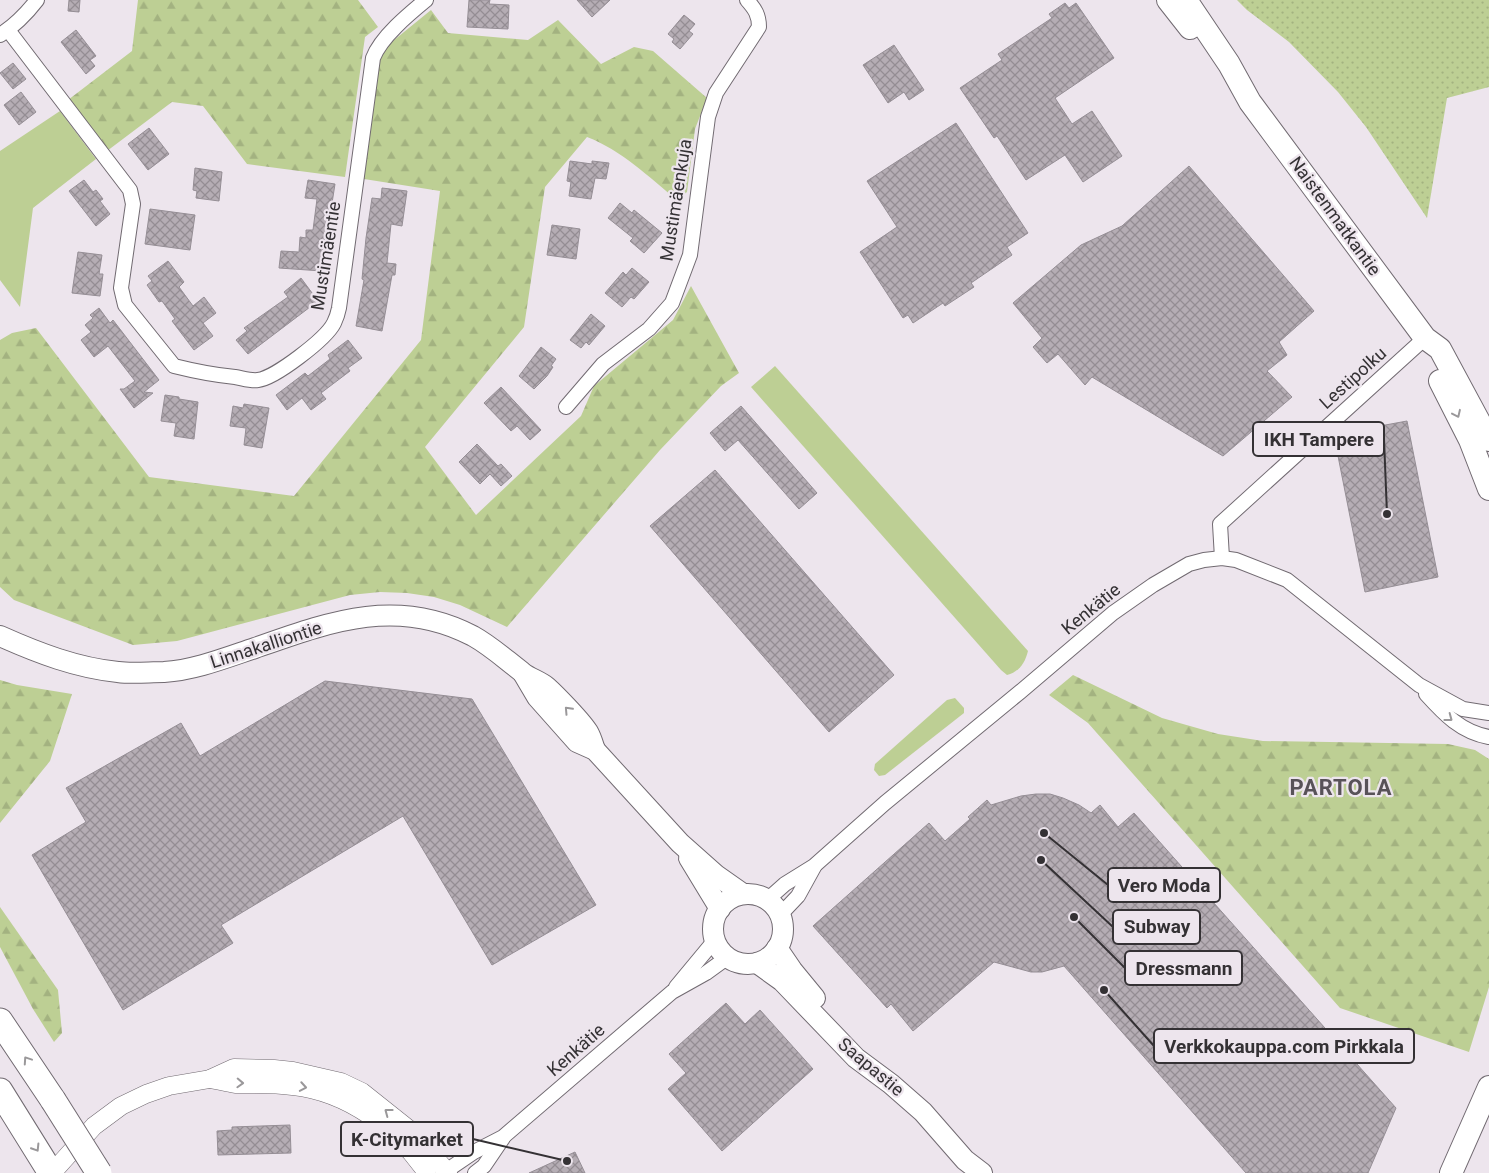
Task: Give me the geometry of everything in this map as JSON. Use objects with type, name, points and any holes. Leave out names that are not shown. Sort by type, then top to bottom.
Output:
[{"type":"highway","points":[[0,1021],[53,1100],[98,1173]]},
{"type":"highway","points":[[0,1092],[52,1173]]},
{"type":"main road","name":"Naistenmatkantie","points":[[1168,0],[1229,80],[1248,98]]},
{"type":"main road","name":"Naistenmatkantie","points":[[1186,0],[1229,64],[1248,98],[1425,338],[1440,349],[1489,440]]},
{"type":"main road","name":"Naistenmatkantie","points":[[1425,338],[1429,359],[1470,440],[1489,488]]},
{"type":"main road","name":"Linnakalliontie","points":[[0,636],[30,650],[68,663],[119,672],[166,672],[205,665],[290,635],[366,616],[402,616],[435,621],[473,636],[502,654],[523,673],[537,697],[577,742],[595,750],[680,843]]},
{"type":"main road","points":[[680,843],[716,875],[743,894]]},
{"type":"main road","points":[[680,843],[720,908]]},
{"type":"main road","points":[[743,894],[757,895],[774,907],[783,928],[781,941],[769,957],[757,963],[736,962],[721,950],[715,940],[713,930],[715,918],[725,902],[743,894]]},
{"type":"main road","name":"Saapastie","points":[[777,948],[792,970],[848,1035],[906,1079],[943,1116],[972,1149],[982,1173]]},
{"type":"main road","name":"Saapastie","points":[[757,963],[782,981],[856,1058],[891,1084],[923,1112],[965,1160],[982,1173]]},
{"type":"main road","points":[[1452,1173],[1489,1087]]},
{"type":"street","points":[[4,32],[29,11],[37,0]]},
{"type":"street","name":"Mustimäentie","points":[[4,32],[130,190],[133,204],[121,288],[125,305],[174,366],[256,380],[268,378],[308,350],[334,324],[339,308],[374,58],[377,48],[426,0]]},
{"type":"street","name":"Mustimäenkuja","points":[[566,407],[603,364],[649,329],[672,303],[690,255],[708,117],[716,93],[759,27],[759,18],[756,10],[747,0]]},
{"type":"street","name":"Lestipolku","points":[[1222,558],[1220,524],[1425,338]]},
{"type":"street","name":"Kenkätie","points":[[774,907],[785,884],[814,866],[885,803],[1113,613],[1153,584],[1189,564],[1222,558],[1258,568],[1287,580],[1419,686],[1456,706],[1489,713]]},
{"type":"street","name":"Kenkätie","points":[[1419,686],[1443,714],[1470,732],[1489,737]]},
{"type":"street","name":"Kenkätie","points":[[774,907],[798,896],[814,866]]},
{"type":"street","name":"Kenkätie","points":[[672,992],[715,940]]},
{"type":"street","name":"Kenkätie","points":[[446,1172],[474,1152],[503,1137],[672,992],[706,973],[728,957]]},
{"type":"street","points":[[52,1173],[94,1126],[121,1106],[169,1086],[210,1079],[234,1068],[274,1069],[341,1082],[362,1092],[405,1125],[427,1146],[446,1172]]},
{"type":"street","points":[[210,1079],[234,1084],[292,1086],[319,1090],[335,1096],[354,1105],[380,1123],[412,1153],[427,1173]]},
{"type":"street","name":"Kenkätie","points":[[475,1173],[484,1166],[503,1137]]},
{"type":"green space","points":[[138,0],[358,0],[378,27],[365,37],[345,177],[247,164],[203,106],[172,102],[107,151],[68,100],[132,51]]},
{"type":"green space","points":[[1237,0],[1489,0],[1489,87],[1447,98],[1427,218],[1366,127],[1338,92],[1289,42]]},
{"type":"green space","points":[[431,10],[448,33],[528,40],[558,20],[601,64],[634,47],[653,51],[707,98],[695,129],[687,192],[677,200],[623,157],[587,137],[545,187],[524,327],[425,447],[476,515],[581,416],[594,386],[673,320],[691,286],[739,373],[721,386],[660,450],[507,627],[460,605],[434,597],[380,592],[350,595],[177,641],[133,645],[14,600],[0,587],[0,340],[12,333],[36,328],[149,477],[294,496],[421,340],[440,191],[364,179],[379,62],[388,45]]},
{"type":"green space","points":[[60,111],[96,159],[33,208],[20,307],[0,280],[0,151]]},
{"type":"green space","points":[[775,366],[1028,651],[1018,669],[1007,675],[1001,670],[751,387]]},
{"type":"green space","points":[[1073,675],[1162,718],[1218,734],[1263,741],[1448,744],[1475,750],[1489,759],[1489,987],[1469,1052],[1340,1008],[1088,723],[1049,695]]},
{"type":"green space","points":[[0,680],[17,685],[72,694],[50,761],[0,823]]},
{"type":"green space","points":[[955,698],[964,708],[964,713],[885,775],[879,776],[874,770],[875,764],[947,700]]},
{"type":"green space","points":[[0,907],[58,990],[62,1033],[54,1042],[33,1009],[0,947]]},
{"type":"building","points":[[69,0],[80,0],[79,12],[68,11]]},
{"type":"building","points":[[469,0],[490,0],[489,4],[509,5],[508,29],[467,27]]},
{"type":"building","points":[[577,0],[610,0],[592,17]]},
{"type":"building","points":[[1065,3],[1069,8],[1076,3],[1114,58],[1055,98],[1072,124],[1092,111],[1122,156],[1083,182],[1065,155],[1026,180],[997,136],[994,138],[960,88],[1002,60],[998,54],[1052,18],[1049,14]]},
{"type":"building","points":[[684,15],[695,24],[689,31],[693,34],[680,49],[672,42],[674,39],[668,34]]},
{"type":"building","points":[[76,30],[96,56],[90,60],[95,66],[86,74],[61,42]]},
{"type":"building","points":[[894,45],[924,90],[909,100],[904,92],[888,103],[863,65]]},
{"type":"building","points":[[13,63],[26,79],[13,89],[0,73]]},
{"type":"building","points":[[21,92],[36,112],[19,125],[4,105]]},
{"type":"building","points":[[956,123],[1028,233],[1007,247],[1012,255],[971,283],[974,287],[945,306],[943,303],[913,323],[908,315],[903,318],[860,252],[897,227],[867,181]]},
{"type":"building","points":[[149,128],[169,154],[148,170],[128,144]]},
{"type":"building","points":[[570,161],[592,164],[592,161],[609,163],[606,179],[595,178],[591,199],[569,196],[571,182],[567,181]]},
{"type":"building","points":[[1189,166],[1314,311],[1279,342],[1287,355],[1267,371],[1292,397],[1223,456],[1092,377],[1085,385],[1058,354],[1047,363],[1033,347],[1042,338],[1013,303],[1081,245],[1122,226]]},
{"type":"building","points":[[195,168],[222,172],[219,201],[196,198],[197,191],[193,190]]},
{"type":"building","points":[[84,180],[93,192],[96,190],[103,199],[100,201],[110,214],[96,226],[69,191]]},
{"type":"building","points":[[308,180],[335,184],[330,216],[327,216],[322,271],[279,268],[281,251],[299,252],[300,237],[306,238],[306,230],[313,230],[317,199],[305,198]]},
{"type":"building","points":[[382,188],[407,191],[402,226],[391,224],[387,263],[396,264],[395,275],[392,275],[382,331],[356,326],[364,280],[362,279],[366,238],[372,198],[381,199]]},
{"type":"building","points":[[620,203],[632,213],[634,210],[662,233],[644,253],[630,241],[633,238],[608,218]]},
{"type":"building","points":[[150,209],[195,215],[190,250],[145,244]]},
{"type":"building","points":[[552,225],[580,229],[576,259],[547,255]]},
{"type":"building","points":[[78,252],[102,255],[99,274],[103,274],[100,296],[72,293]]},
{"type":"building","points":[[168,261],[184,282],[179,287],[193,306],[204,297],[216,313],[203,323],[213,336],[194,350],[172,321],[175,319],[162,301],[159,302],[147,285],[152,281],[148,276]]},
{"type":"building","points":[[632,268],[649,282],[634,299],[631,297],[622,307],[605,293],[623,272],[626,275]]},
{"type":"building","points":[[301,278],[318,301],[248,354],[236,340],[247,331],[244,328],[288,297],[284,292]]},
{"type":"building","points":[[99,308],[110,323],[113,320],[159,380],[144,392],[153,393],[134,408],[120,389],[124,389],[135,381],[108,346],[94,357],[81,340],[91,332],[85,325],[93,318],[90,315]]},
{"type":"building","points":[[591,314],[605,326],[589,345],[586,342],[581,348],[570,340]]},
{"type":"building","points":[[348,340],[362,358],[348,368],[350,371],[321,393],[326,399],[311,410],[302,398],[287,410],[276,395],[305,373],[308,376],[330,359],[328,355]]},
{"type":"building","points":[[541,347],[556,359],[547,376],[534,389],[519,376]]},
{"type":"building","points":[[501,387],[541,430],[530,440],[517,426],[511,431],[484,403]]},
{"type":"building","points":[[165,395],[198,402],[194,439],[174,436],[176,423],[161,421]]},
{"type":"building","points":[[244,404],[269,408],[262,448],[244,445],[246,428],[230,426],[233,406],[243,408]]},
{"type":"building","points":[[741,406],[817,493],[799,509],[738,440],[725,451],[710,433]]},
{"type":"building","points":[[1407,421],[1438,577],[1365,592],[1337,451],[1383,442],[1380,426]]},
{"type":"building","points":[[477,444],[498,466],[501,464],[512,476],[501,486],[490,474],[480,484],[459,462]]},
{"type":"building","points":[[715,470],[894,675],[829,732],[650,526]]},
{"type":"building","points":[[325,681],[472,699],[596,905],[492,965],[403,816],[221,925],[233,943],[123,1010],[32,855],[86,822],[66,788],[181,723],[200,756]]},
{"type":"building","points":[[1050,794],[1063,798],[1091,813],[1100,805],[1118,827],[1134,813],[1396,1108],[1368,1173],[1246,1173],[1064,966],[1042,972],[1031,972],[994,962],[913,1031],[891,1004],[887,1008],[813,926],[929,823],[945,841],[970,819],[968,817],[987,800],[991,805],[1021,796]]},
{"type":"building","points":[[726,1003],[745,1024],[760,1010],[813,1069],[722,1151],[668,1089],[686,1073],[669,1054]]},
{"type":"building","points":[[290,1125],[291,1153],[218,1155],[217,1131],[232,1130],[232,1127]]},
{"type":"building","points":[[575,1152],[585,1173],[529,1173]]},
{"type":"place","name":"IKH Tampere","points":[[1387,514]]},
{"type":"place","name":"Vero Moda","points":[[1044,833]]},
{"type":"place","name":"Subway","points":[[1041,860]]},
{"type":"place","name":"Dressmann","points":[[1074,917]]},
{"type":"place","name":"Verkkokauppa.com Pirkkala","points":[[1104,990]]},
{"type":"place","name":"K-Citymarket","points":[[567,1161]]},
{"type":"district","name":"PARTOLA","points":[[1341,787]]}]
